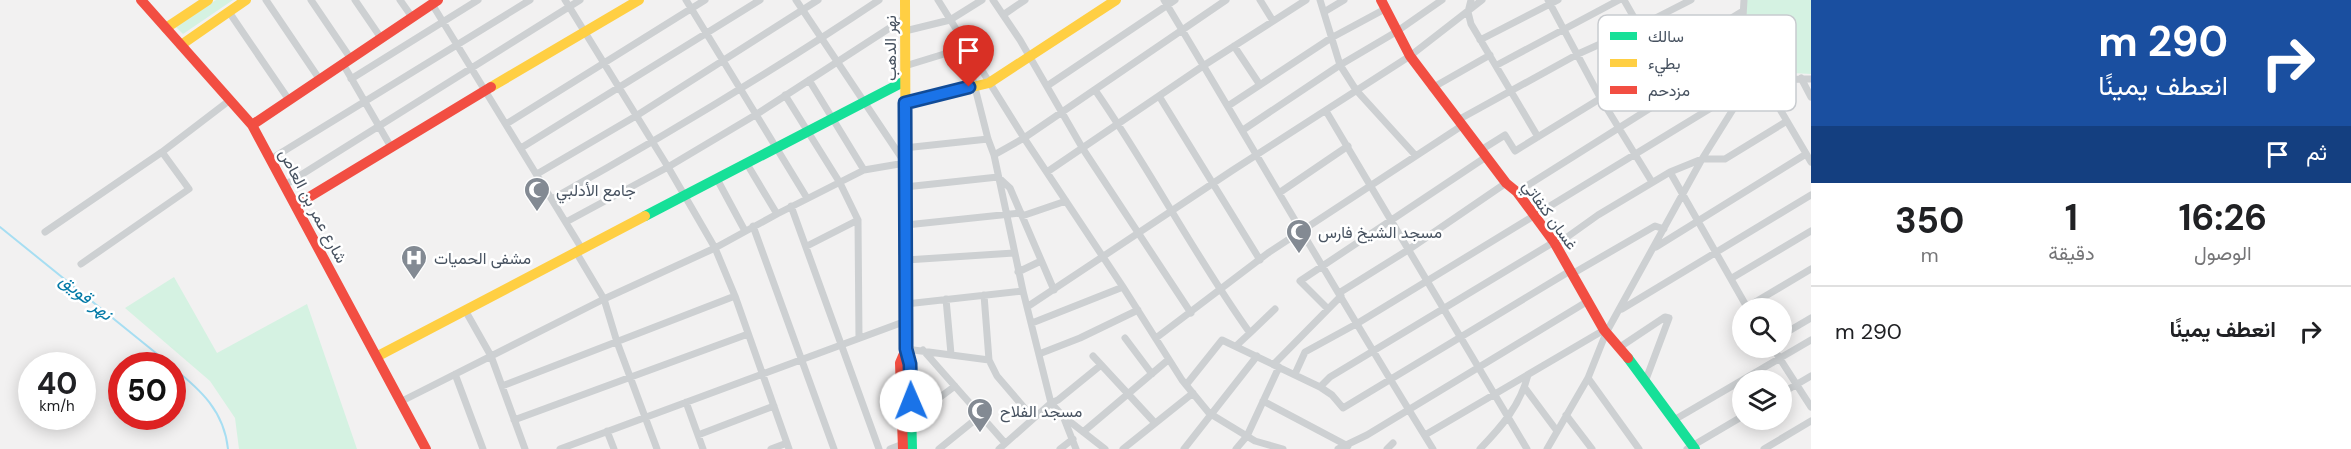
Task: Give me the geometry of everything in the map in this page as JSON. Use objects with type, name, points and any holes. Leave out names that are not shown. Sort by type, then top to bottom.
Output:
[{"type":"street","name":"شارع عمر بن العاص","points":[[141,0],[252,125],[426,449]]},
{"type":"street","points":[[166,28],[208,0]]},
{"type":"street","points":[[180,45],[246,0]]},
{"type":"street","points":[[266,0],[320,80]]},
{"type":"street","points":[[311,0],[347,61],[351,79],[392,147]]},
{"type":"street","points":[[355,0],[381,38]]},
{"type":"street","points":[[400,0],[412,17]]},
{"type":"street","points":[[351,79],[478,0]]},
{"type":"street","points":[[271,159],[530,0]]},
{"type":"street","points":[[285,185],[471,68],[567,3],[580,0]]},
{"type":"street","points":[[296,205],[484,90],[639,0]]},
{"type":"street","points":[[686,0],[807,198]]},
{"type":"street","points":[[506,124],[705,0]]},
{"type":"street","points":[[520,148],[760,0]]},
{"type":"street","points":[[402,401],[604,299],[715,248],[791,206],[864,170],[904,163],[796,0]]},
{"type":"street","points":[[537,174],[636,116],[818,0]]},
{"type":"street","points":[[552,199],[653,143],[879,0]]},
{"type":"street","name":"نهر الدهب","points":[[905,0],[906,349],[910,364],[911,419],[906,447]]},
{"type":"street","points":[[938,0],[1024,138],[1186,386],[1211,414],[1255,441],[1283,449]]},
{"type":"street","points":[[905,31],[950,20],[982,0]]},
{"type":"street","points":[[993,0],[1030,56],[1083,149],[1191,314]]},
{"type":"street","points":[[1003,15],[1025,0]]},
{"type":"street","points":[[905,103],[990,83],[1116,0]]},
{"type":"street","points":[[1047,86],[1166,3],[1175,0]]},
{"type":"street","points":[[994,154],[1024,138],[1226,0]]},
{"type":"street","points":[[1260,0],[1273,21]]},
{"type":"street","points":[[1047,172],[1203,66],[1306,0]]},
{"type":"street","points":[[1320,0],[1340,65],[1356,90],[1416,156]]},
{"type":"street","points":[[1324,12],[1344,0]]},
{"type":"street","points":[[1243,130],[1442,0]]},
{"type":"street","points":[[1471,0],[1468,12],[1471,24],[1539,137]]},
{"type":"street","points":[[1027,307],[1257,154],[1410,56],[1482,0]]},
{"type":"street","points":[[1480,40],[1549,2],[1558,0]]},
{"type":"street","points":[[1497,64],[1619,0]]},
{"type":"street","points":[[1624,0],[1632,15]]},
{"type":"street","points":[[1662,15],[1691,0]]},
{"type":"street","points":[[1743,15],[1744,0]]},
{"type":"street","points":[[252,125],[435,2],[456,44],[566,222],[604,299],[617,342],[657,449]]},
{"type":"street","points":[[1549,2],[1598,93]]},
{"type":"street","points":[[567,3],[715,248],[735,296],[788,446],[771,449]]},
{"type":"street","points":[[1166,3],[1433,449]]},
{"type":"street","points":[[1228,106],[1383,5]]},
{"type":"street","name":"غسان كنفاتي","points":[[1383,5],[1410,56],[1432,88],[1506,183],[1517,192],[1535,215],[1555,243],[1605,332],[1620,347],[1674,420],[1691,448]]},
{"type":"street","points":[[1737,15],[1743,11]]},
{"type":"street","points":[[229,12],[289,100]]},
{"type":"street","points":[[566,222],[668,167],[757,114],[905,18]]},
{"type":"street","points":[[1156,338],[1191,314],[1219,289],[1260,260],[1416,156],[1461,123],[1510,91],[1598,45]]},
{"type":"street","points":[[1234,46],[1260,85]]},
{"type":"street","points":[[905,66],[969,50]]},
{"type":"street","points":[[969,50],[968,60],[974,86],[987,139],[994,154],[1018,272],[1051,403],[1063,416],[1105,449]]},
{"type":"street","points":[[1432,88],[1490,55]]},
{"type":"street","points":[[1801,78],[1811,97]]},
{"type":"street","points":[[1796,79],[1811,79]]},
{"type":"street","points":[[809,80],[864,170]]},
{"type":"street","points":[[378,356],[905,81]]},
{"type":"street","points":[[1095,90],[1173,210],[1219,289],[1250,333]]},
{"type":"street","points":[[785,95],[840,183],[858,220],[859,338]]},
{"type":"street","points":[[1159,96],[1260,260]]},
{"type":"street","points":[[45,232],[162,152],[230,100]]},
{"type":"street","points":[[1328,309],[1300,280],[1483,154],[1505,135],[1515,151],[1598,101]]},
{"type":"street","points":[[1326,111],[1527,449]]},
{"type":"street","points":[[1609,111],[1652,182]]},
{"type":"street","points":[[1517,192],[1643,111]]},
{"type":"street","points":[[1295,374],[1305,352],[1358,323],[1707,111]]},
{"type":"street","points":[[1549,448],[1587,378],[1605,332],[1620,310],[1702,159],[1732,111]]},
{"type":"street","points":[[1781,111],[1811,162]]},
{"type":"street","points":[[1320,387],[1330,377],[1443,311],[1652,182],[1702,159],[1725,159],[1787,121]]},
{"type":"street","points":[[904,148],[987,139]]},
{"type":"street","points":[[1279,193],[1348,146]]},
{"type":"street","points":[[81,264],[189,189],[162,152]]},
{"type":"street","points":[[1654,249],[1806,154]]},
{"type":"street","points":[[747,165],[777,214]]},
{"type":"street","points":[[1670,172],[1742,298]]},
{"type":"street","points":[[905,187],[998,177],[1010,188],[1054,290]]},
{"type":"street","points":[[717,179],[745,231]]},
{"type":"street","points":[[1236,449],[1246,436],[1263,401],[1276,366],[1340,295],[1506,183]]},
{"type":"street","points":[[1620,310],[1811,195]]},
{"type":"street","points":[[906,225],[1021,214],[1066,201]]},
{"type":"street","points":[[791,206],[879,449]]},
{"type":"street","points":[[807,246],[858,220]]},
{"type":"street","points":[[1186,386],[1222,340],[1320,387],[1332,395],[1343,408],[1655,225],[1664,229]]},
{"type":"street","points":[[753,226],[834,449]]},
{"type":"street","points":[[1732,278],[1811,231]]},
{"type":"street","points":[[906,260],[1014,253]]},
{"type":"street","points":[[1018,272],[1041,261]]},
{"type":"street","points":[[1763,298],[1811,269]]},
{"type":"street","points":[[1032,323],[1123,287]]},
{"type":"street","points":[[906,304],[1023,291]]},
{"type":"street","points":[[984,295],[989,360],[997,376],[1033,418]]},
{"type":"street","points":[[502,386],[735,296]]},
{"type":"street","points":[[946,299],[951,354]]},
{"type":"street","points":[[1338,449],[1348,446],[1588,301]]},
{"type":"street","points":[[1236,346],[1275,309]]},
{"type":"street","points":[[465,310],[491,356],[525,449]]},
{"type":"street","points":[[1039,354],[1080,338],[1138,310]]},
{"type":"street","points":[[1620,347],[1665,317],[1670,318],[1645,382]]},
{"type":"street","points":[[1792,329],[1811,318]]},
{"type":"street","points":[[560,449],[906,321]]},
{"type":"street","points":[[1425,435],[1605,332]]},
{"type":"street","points":[[514,420],[748,334]]},
{"type":"street","points":[[1125,338],[1152,374]]},
{"type":"street","points":[[1674,420],[1811,340]]},
{"type":"street","points":[[906,349],[989,360]]},
{"type":"street","name":"نهر الدهب","points":[[906,349],[900,363],[906,447]]},
{"type":"street","points":[[923,350],[981,415],[1002,446],[1051,403],[1058,400],[1101,365]]},
{"type":"street","points":[[1093,356],[1155,423]]},
{"type":"street","points":[[1184,449],[1257,356]]},
{"type":"street","points":[[1779,359],[1811,407]]},
{"type":"street","points":[[1083,432],[1168,360]]},
{"type":"street","points":[[455,374],[483,449]]},
{"type":"street","points":[[1480,449],[1508,419],[1525,388],[1528,375]]},
{"type":"street","points":[[1792,387],[1811,376]]},
{"type":"street","points":[[1587,378],[1640,449]]},
{"type":"street","points":[[911,419],[955,387]]},
{"type":"street","points":[[1525,388],[1557,431]]},
{"type":"street","points":[[1123,449],[1193,393]]},
{"type":"street","points":[[1263,401],[1348,446]]},
{"type":"street","points":[[686,402],[702,449]]},
{"type":"street","points":[[698,435],[774,406]]},
{"type":"street","points":[[939,449],[981,415]]},
{"type":"street","points":[[1566,415],[1592,449]]},
{"type":"street","points":[[1063,416],[1076,449]]},
{"type":"street","points":[[1764,449],[1811,421]]},
{"type":"street","points":[[1691,448],[1732,423]]},
{"type":"street","points":[[607,431],[614,449]]},
{"type":"street","points":[[1060,449],[1073,438]]},
{"type":"street","points":[[890,449],[906,447]]},
{"type":"green space","points":[[216,0],[233,0],[183,34],[176,27]]},
{"type":"green space","points":[[1743,0],[1811,0],[1811,74],[1796,73],[1796,15],[1742,15]]},
{"type":"green space","points":[[174,277],[217,353],[307,304],[357,449],[239,449],[235,418],[210,381],[186,360],[186,352],[176,352],[125,308]]},
{"type":"waterway","name":"نهر قويق","points":[[0,227],[155,352]]},
{"type":"waterway","name":"نهر قويق","points":[[186,379],[216,412],[222,423],[228,449]]},
{"type":"traffic: fast","points":[[645,216],[905,81]]},
{"type":"traffic: fast","points":[[906,284],[906,349],[910,364],[912,449]]},
{"type":"traffic: fast","points":[[1628,358],[1695,449]]},
{"type":"traffic: slow","points":[[166,28],[208,0]]},
{"type":"traffic: slow","points":[[181,45],[246,0]]},
{"type":"traffic: slow","points":[[491,87],[639,0]]},
{"type":"traffic: slow","points":[[905,0],[906,284]]},
{"type":"traffic: slow","points":[[905,103],[989,83],[1116,0]]},
{"type":"traffic: slow","points":[[378,356],[645,216]]},
{"type":"traffic: jam","points":[[141,0],[252,125],[426,449]]},
{"type":"traffic: jam","points":[[252,125],[438,0]]},
{"type":"traffic: jam","points":[[1381,0],[1410,56],[1506,183],[1517,192],[1554,242],[1604,330],[1628,358]]},
{"type":"traffic: jam","points":[[296,205],[491,87]]},
{"type":"traffic: jam","points":[[903,449],[900,363],[906,349]]},
{"type":"place","name":"جامع الأدلبي","points":[[537,213]]},
{"type":"place","name":"مسجد الشيخ فارس","points":[[1299,255]]},
{"type":"place","name":"مشفى الحميات","points":[[414,281]]},
{"type":"place","name":"مسجد الفلاح","points":[[980,434]]},
{"type":"route","points":[[911,401],[910,364],[906,349],[905,103],[969,87]]}]
